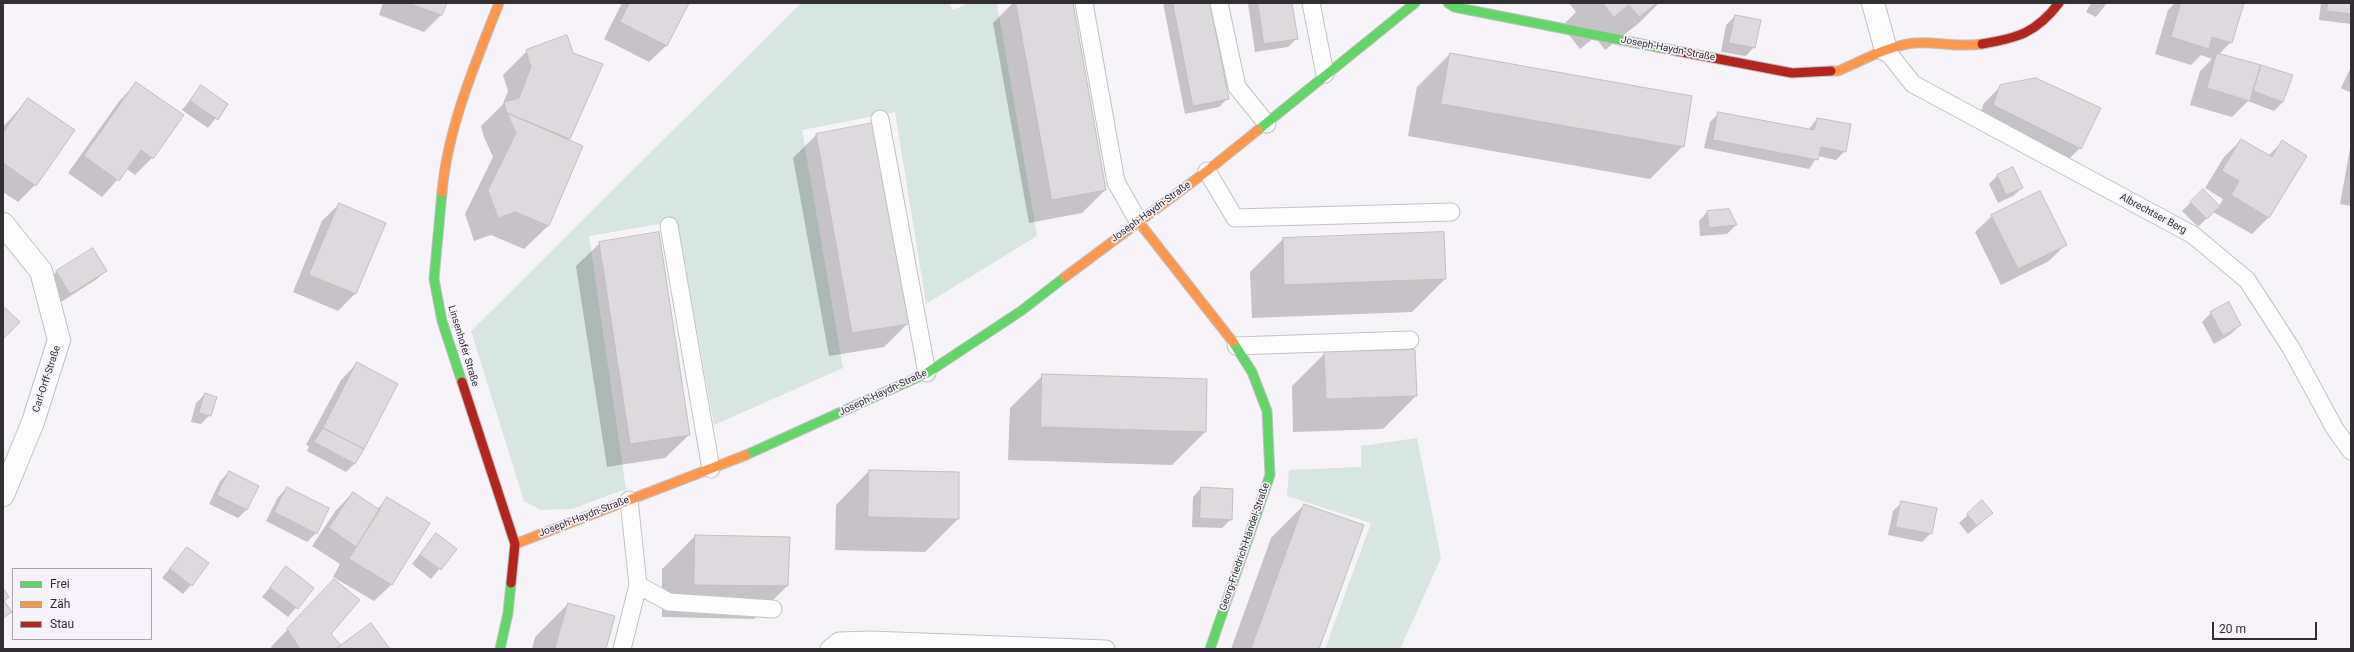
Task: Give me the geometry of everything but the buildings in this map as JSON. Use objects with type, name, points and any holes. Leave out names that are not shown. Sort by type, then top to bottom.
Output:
[{"type":"street","name":"Linsenhofer Straße","points":[[499,3],[470,77],[444,167],[434,279],[442,321],[515,544],[508,613],[500,649]]},
{"type":"street","name":"Joseph-Haydn-Straße","points":[[515,544],[749,454],[927,373],[1021,311],[1138,221],[1207,171],[1267,124],[1398,9],[1415,3]]},
{"type":"street","name":"Joseph-Haydn-Straße","points":[[1448,3],[1454,7],[1792,73],[1838,71],[1886,50]]},
{"type":"street","name":"Albrechtser Berg","points":[[1873,3],[1886,50]]},
{"type":"street","points":[[1886,50],[1914,43],[1970,46],[2014,39],[2046,21],[2059,3]]},
{"type":"street","name":"Georg-Friedrich-Händel-Straße","points":[[1138,221],[1227,332],[1252,372],[1267,411],[1270,474],[1210,649]]},
{"type":"street","name":"Carl-Orff-Straße","points":[[3,224],[41,271],[59,340],[33,422],[3,495]]},
{"type":"lane","points":[[1084,3],[1116,182],[1138,221]]},
{"type":"lane","points":[[1219,3],[1237,87],[1267,124]]},
{"type":"lane","points":[[1311,3],[1325,74]]},
{"type":"lane","name":"Albrechtser Berg","points":[[1886,50],[1912,84],[2192,235],[2247,280],[2291,348],[2335,429],[2351,451]]},
{"type":"lane","points":[[880,119],[927,373]]},
{"type":"lane","points":[[1207,171],[1235,218],[1451,212]]},
{"type":"lane","points":[[669,226],[711,469]]},
{"type":"lane","points":[[1236,346],[1410,340]]},
{"type":"lane","points":[[622,649],[638,584],[629,500]]},
{"type":"lane","points":[[638,584],[669,602],[773,608]]},
{"type":"lane","points":[[829,649],[839,641],[870,640],[1106,649]]},
{"type":"shaded area","points":[[801,3],[949,3],[953,10],[969,3],[997,3],[1037,236],[926,304],[895,112],[802,130],[843,368],[714,425],[677,221],[589,236],[626,489],[572,509],[541,510],[524,501],[471,331]]},
{"type":"shaded area","points":[[1417,438],[1441,558],[1400,649],[1325,649],[1371,523],[1287,496],[1289,470],[1361,467],[1361,446]]},
{"type":"traffic: fast","points":[[1258,130],[1415,3]]},
{"type":"traffic: fast","points":[[1448,3],[1454,7],[1677,51]]},
{"type":"traffic: fast","points":[[442,192],[434,279],[442,321],[462,382]]},
{"type":"traffic: fast","points":[[746,455],[927,373],[1021,311],[1065,277]]},
{"type":"traffic: fast","points":[[1210,649],[1270,475],[1267,411],[1252,372],[1233,342]]},
{"type":"traffic: fast","points":[[500,649],[508,613],[511,583]]},
{"type":"traffic: slow","points":[[442,192],[445,168],[456,120],[472,72],[499,3]]},
{"type":"traffic: slow","points":[[1831,71],[1838,71],[1894,47],[1914,43],[1965,45],[1982,44]]},
{"type":"traffic: slow","points":[[1065,277],[1207,171],[1258,130]]},
{"type":"traffic: slow","points":[[1138,221],[1233,342]]},
{"type":"traffic: slow","points":[[515,544],[746,455]]},
{"type":"traffic: jam","points":[[1982,44],[2016,36],[2034,28],[2051,13],[2059,3]]},
{"type":"traffic: jam","points":[[1677,51],[1792,73],[1831,71]]},
{"type":"traffic: jam","points":[[462,382],[515,544],[511,583]]}]
